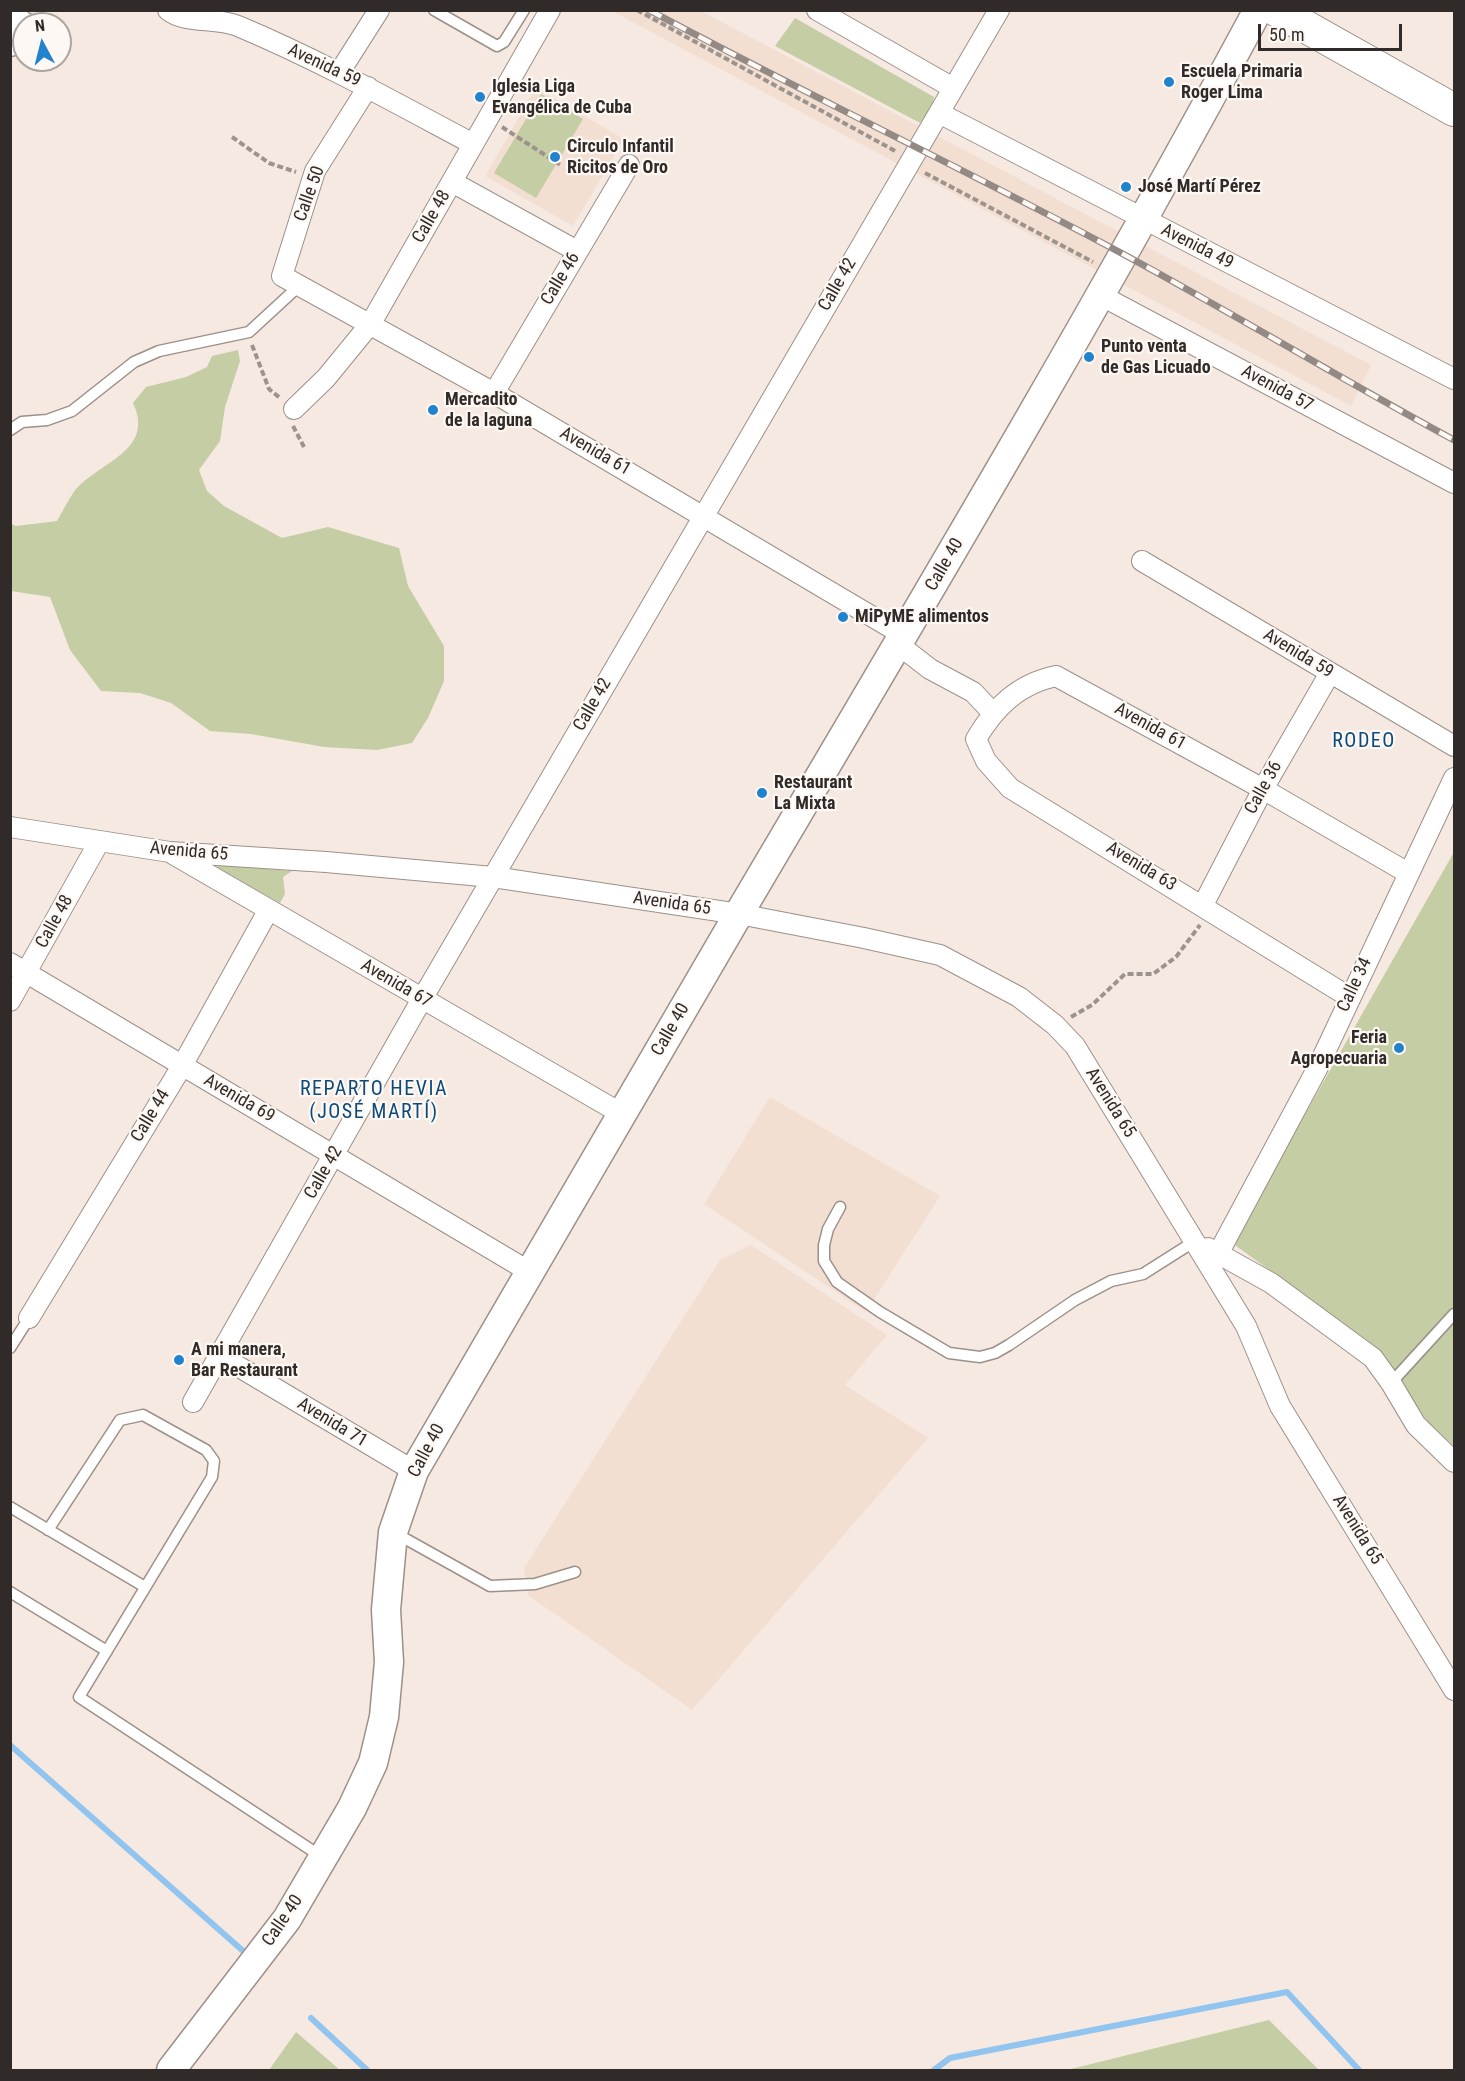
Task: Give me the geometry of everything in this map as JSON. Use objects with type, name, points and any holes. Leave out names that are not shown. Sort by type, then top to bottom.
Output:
[{"type":"main road","name":"Calle 40","points":[[171,2070],[287,1919],[352,1808],[373,1763],[384,1717],[389,1662],[386,1610],[393,1532],[414,1472],[739,914],[902,641],[1144,220],[1258,10]]},
{"type":"main road","points":[[1276,10],[1455,110]]},
{"type":"street","name":"Avenida 59","points":[[168,10],[191,20],[213,19],[236,26],[368,87],[473,144]]},
{"type":"street","points":[[339,73],[379,10]]},
{"type":"street","name":"Calle 48","points":[[294,409],[326,378],[371,323],[550,10]]},
{"type":"street","points":[[817,10],[953,88]]},
{"type":"street","name":"Calle 42","points":[[193,1402],[422,999],[910,162],[941,114],[953,88],[999,10]]},
{"type":"street","name":"Calle 50","points":[[282,276],[315,171],[368,87]]},
{"type":"street","name":"Avenida 49","points":[[941,114],[1455,379]]},
{"type":"street","name":"Calle 46","points":[[494,393],[629,165]]},
{"type":"street","points":[[452,182],[577,251]]},
{"type":"street","name":"Avenida 61","points":[[282,276],[371,323],[703,515],[902,641],[930,669],[973,692],[992,712],[1035,680],[1056,676],[1263,789],[1408,873]]},
{"type":"street","name":"Avenida 57","points":[[1106,284],[1455,483]]},
{"type":"street","name":"Avenida 59","points":[[1142,561],[1455,746]]},
{"type":"street","name":"Calle 36","points":[[1207,908],[1263,789],[1330,673]]},
{"type":"street","name":"Avenida 63","points":[[992,712],[976,739],[986,761],[1010,788],[1349,997]]},
{"type":"street","name":"Calle 34","points":[[1218,1254],[1317,1069],[1349,997],[1455,778]]},
{"type":"street","name":"Avenida 65","points":[[10,827],[170,852],[326,862],[493,877],[739,914],[940,954],[1018,997],[1055,1025],[1075,1046],[1246,1326],[1280,1406],[1455,1690]]},
{"type":"street","name":"Calle 48","points":[[10,1001],[19,968],[99,842]]},
{"type":"street","name":"Avenida 67","points":[[170,852],[268,911],[622,1114]]},
{"type":"street","name":"Calle 44","points":[[29,1318],[182,1066],[268,911]]},
{"type":"street","name":"Avenida 69","points":[[19,968],[530,1272]]},
{"type":"street","name":"Avenida 65","points":[[1195,1241],[1271,1283],[1372,1358],[1391,1383],[1416,1425],[1455,1462]]},
{"type":"street","name":"Avenida 71","points":[[219,1355],[414,1472]]},
{"type":"lane","points":[[434,10],[497,46],[504,42],[524,10]]},
{"type":"lane","points":[[10,430],[22,422],[47,420],[72,411],[134,362],[159,351],[249,332],[300,285]]},
{"type":"lane","points":[[840,1208],[828,1229],[824,1245],[824,1261],[837,1282],[880,1312],[949,1353],[980,1356],[995,1353],[1009,1345],[1075,1300],[1111,1281],[1143,1274],[1195,1241]]},
{"type":"lane","points":[[1391,1383],[1455,1314]]},
{"type":"lane","points":[[10,1348],[29,1318]]},
{"type":"lane","points":[[48,1530],[120,1420],[143,1415],[206,1450],[214,1461],[212,1477],[79,1697],[322,1857]]},
{"type":"lane","points":[[10,1507],[146,1587]]},
{"type":"lane","points":[[393,1532],[490,1586],[535,1584],[575,1572]]},
{"type":"lane","points":[[10,1592],[107,1651]]},
{"type":"path","points":[[637,10],[910,162],[1106,284]]},
{"type":"path","points":[[488,118],[562,165]]},
{"type":"path","points":[[232,137],[269,163],[297,172],[315,171]]},
{"type":"path","points":[[249,332],[256,360],[269,389],[294,409]]},
{"type":"path","points":[[1055,1025],[1092,1005],[1125,974],[1154,974],[1176,957],[1207,908]]},
{"type":"shaded area","points":[[612,11],[701,11],[1371,365],[1351,406]]},
{"type":"shaded area","name":"Circulo Infantil Ricitos de Oro","points":[[536,88],[624,139],[573,226],[485,176]]},
{"type":"shaded area","points":[[770,1097],[940,1196],[866,1312],[704,1204]]},
{"type":"shaded area","points":[[751,1245],[887,1335],[845,1385],[928,1438],[692,1710],[528,1595],[524,1568],[720,1260]]},
{"type":"green space","points":[[795,18],[934,97],[932,106],[920,123],[775,46]]},
{"type":"green space","points":[[541,94],[583,119],[536,198],[494,173]]},
{"type":"green space","points":[[238,350],[240,361],[225,407],[220,441],[199,470],[207,491],[224,506],[282,538],[328,527],[399,548],[408,586],[444,646],[444,681],[428,718],[412,743],[377,750],[324,747],[251,734],[210,731],[171,703],[140,693],[101,691],[70,650],[50,597],[11,591],[11,524],[16,526],[57,521],[76,489],[122,453],[131,443],[137,432],[138,419],[133,403],[146,387],[186,377],[207,367],[212,356]]},
{"type":"green space","name":"Feria Agropecuaria","points":[[1454,852],[1454,1446],[1428,1422],[1368,1341],[1232,1243]]},
{"type":"green space","points":[[218,865],[292,871],[283,877],[285,894],[280,903],[218,868]]},
{"type":"green space","points":[[1269,2020],[1319,2070],[1067,2070]]},
{"type":"green space","points":[[296,2032],[340,2070],[269,2070]]},
{"type":"waterway","points":[[10,1745],[242,1950]]},
{"type":"waterway","points":[[934,2070],[950,2058],[1287,1992],[1359,2070]]},
{"type":"waterway","points":[[311,2018],[367,2070]]},
{"type":"railway","points":[[649,10],[1123,254],[1454,440]]},
{"type":"place","name":"Escuela Primaria Roger Lima","points":[[1169,82]]},
{"type":"place","name":"Iglesia Liga Evangélica de Cuba","points":[[480,97]]},
{"type":"place","name":"Circulo Infantil Ricitos de Oro","points":[[555,157]]},
{"type":"place","name":"José Martí Pérez","points":[[1126,187]]},
{"type":"place","name":"Punto venta de Gas Licuado","points":[[1089,357]]},
{"type":"place","name":"Mercadito de la laguna","points":[[433,410]]},
{"type":"place","name":"MiPyME alimentos","points":[[843,617]]},
{"type":"place","name":"Restaurant La Mixta","points":[[762,793]]},
{"type":"place","name":"Feria Agropecuaria","points":[[1399,1048]]},
{"type":"place","name":"A mi manera, Bar Restaurant","points":[[179,1360]]},
{"type":"district","name":"RODEO","points":[[1364,742]]},
{"type":"district","name":"REPARTO HEVIA (JOSÉ MARTÍ)","points":[[374,1102]]}]
